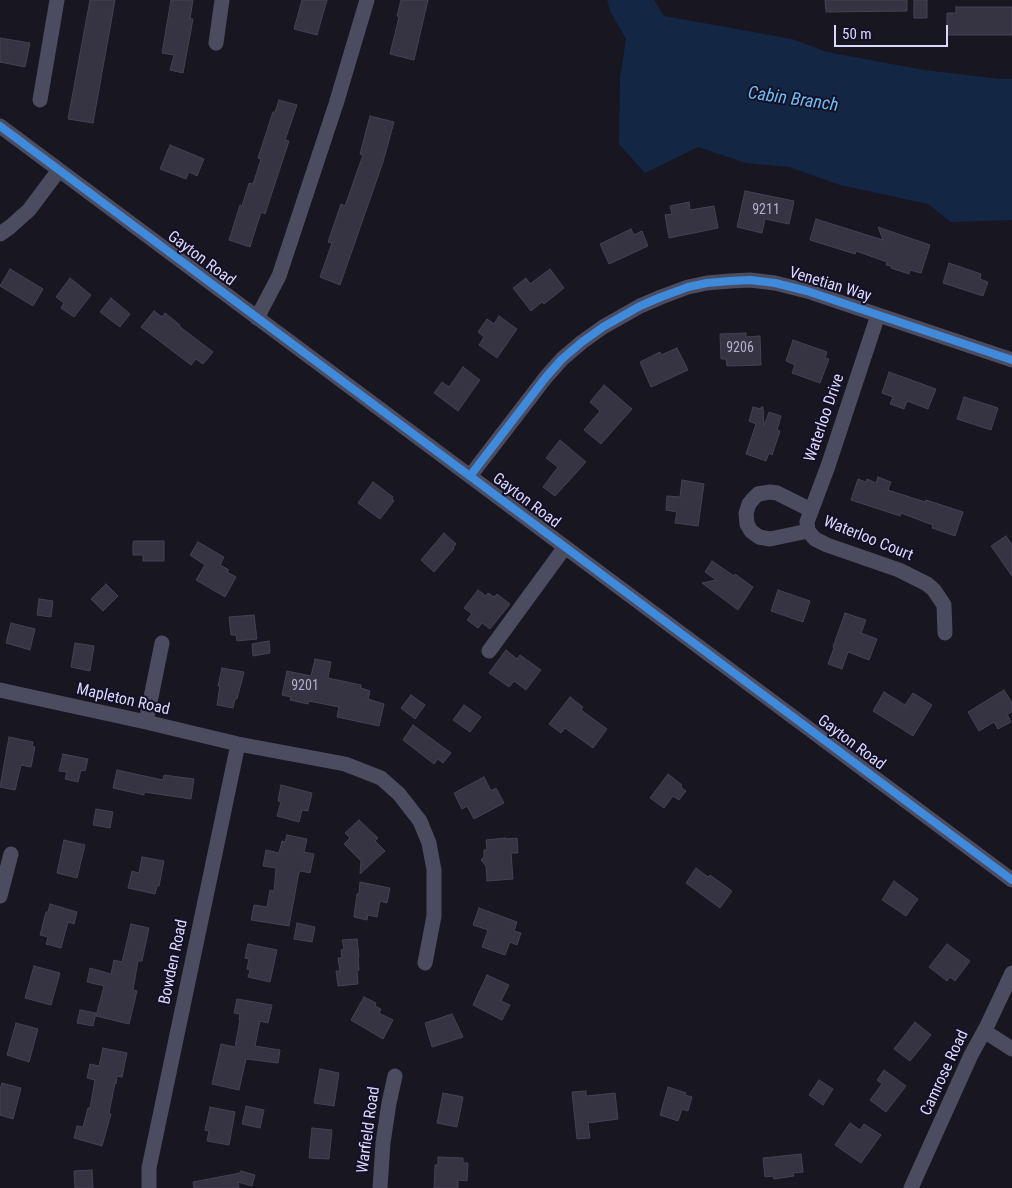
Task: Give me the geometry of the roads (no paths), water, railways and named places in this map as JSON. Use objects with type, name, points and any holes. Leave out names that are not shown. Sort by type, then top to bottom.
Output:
[{"type":"street","points":[[40,100],[57,0]]},
{"type":"street","points":[[216,44],[222,0]]},
{"type":"street","points":[[257,318],[279,276],[336,104],[367,0]]},
{"type":"street","name":"Gayton Road","points":[[0,126],[1012,880]]},
{"type":"street","points":[[0,234],[29,210],[59,170]]},
{"type":"street","name":"Venetian Way","points":[[470,476],[546,377],[562,359],[582,342],[603,327],[640,306],[661,297],[707,283],[750,280],[775,283],[807,291],[1012,360]]},
{"type":"street","name":"Waterloo Drive","points":[[808,531],[807,522],[828,466],[878,315]]},
{"type":"street","name":"Waterloo Court","points":[[811,510],[777,493],[758,494],[748,504],[746,513],[747,524],[751,531],[759,537],[770,539],[808,531],[815,539],[827,545],[899,570],[927,584],[934,590],[944,605],[945,633]]},
{"type":"street","points":[[488,651],[565,547]]},
{"type":"street","points":[[146,722],[162,642]]},
{"type":"street","name":"Mapleton Road","points":[[0,690],[238,744],[345,764],[381,778],[399,794],[420,821],[429,843],[434,870],[434,916],[424,963]]},
{"type":"street","name":"Bowden Road","points":[[149,1188],[149,1168],[238,744]]},
{"type":"street","points":[[0,896],[11,854]]},
{"type":"street","name":"Camrose Road","points":[[911,1188],[971,1055],[1012,973]]},
{"type":"street","points":[[984,1030],[1012,1049]]},
{"type":"street","name":"Warfield Road","points":[[380,1188],[383,1143],[395,1076]]},
{"type":"water","name":"Cabin Branch","points":[[607,0],[654,0],[664,16],[792,39],[827,52],[924,70],[1012,79],[1012,220],[951,222],[928,204],[840,185],[789,167],[746,163],[698,147],[645,173],[619,144],[620,78],[626,39],[611,13]]}]
